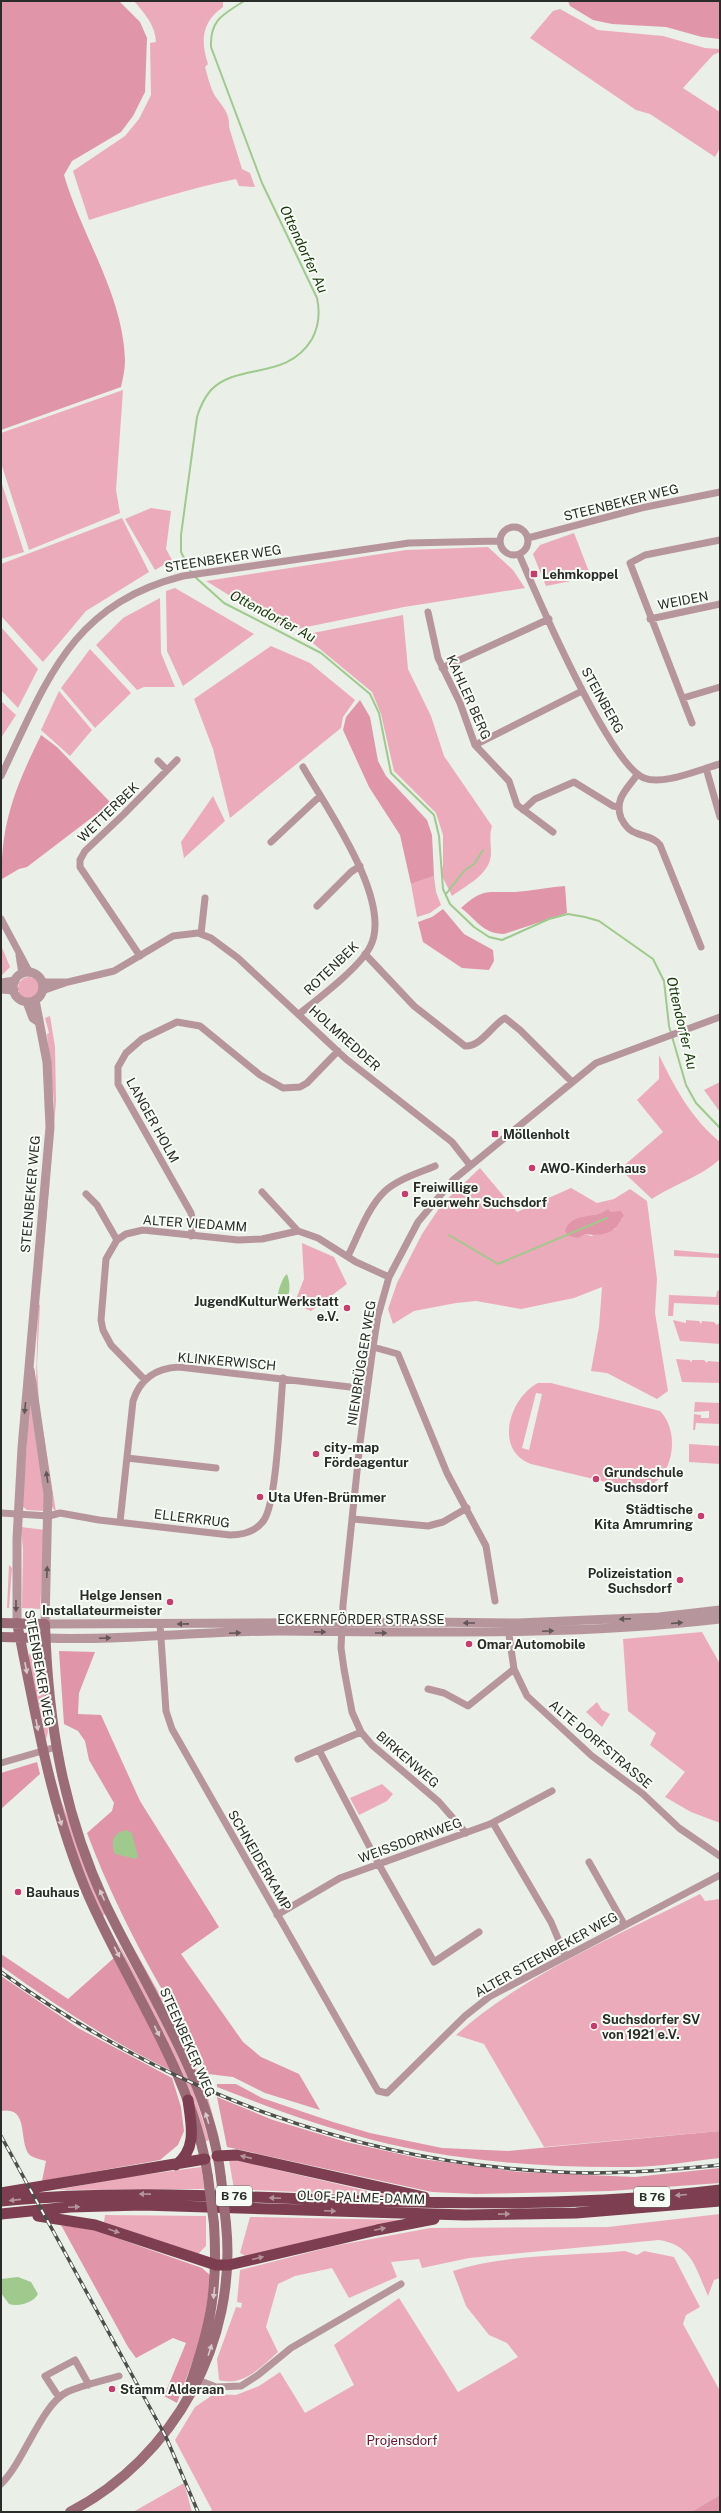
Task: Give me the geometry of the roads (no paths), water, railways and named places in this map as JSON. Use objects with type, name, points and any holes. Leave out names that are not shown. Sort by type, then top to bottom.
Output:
[{"type":"highway","points":[[176,2165],[186,2154],[191,2142],[188,2100]]},
{"type":"highway","points":[[217,2156],[238,2155],[411,2194],[468,2204]]},
{"type":"highway","points":[[1,2192],[176,2165],[205,2159]]},
{"type":"highway","name":"OLOF-PALME-DAMM","points":[[1,2201],[136,2194],[468,2204],[583,2202],[720,2190]]},
{"type":"highway","name":"OLOF-PALME-DAMM","points":[[4,2214],[70,2207],[142,2205],[465,2214],[576,2213],[720,2201]]},
{"type":"highway","points":[[4,2214],[56,2217],[95,2225],[216,2265],[229,2265],[377,2230],[465,2214]]},
{"type":"main road","name":"ECKERNFÖRDER STRASSE","points":[[1,1623],[45,1624]]},
{"type":"main road","name":"STEENBEKER WEG","points":[[17,1623],[43,1751],[56,1806],[71,1853],[108,1935],[163,2042],[188,2100],[205,2159],[214,2224],[216,2265],[210,2321],[196,2379]]},
{"type":"main road","name":"STEENBEKER WEG","points":[[45,1624],[48,1691],[56,1747],[68,1804],[80,1842],[119,1930],[184,2059],[201,2101],[217,2156],[221,2178],[229,2265],[222,2312],[196,2379],[180,2409],[160,2438],[138,2462],[106,2490],[70,2512]]},
{"type":"main road","name":"ECKERNFÖRDER STRASSE","points":[[1,1637],[45,1638]]},
{"type":"main road","points":[[108,1935],[119,1930]]},
{"type":"main road","points":[[205,2159],[217,2156]]},
{"type":"street","name":"STEENBEKER WEG","points":[[528,538],[641,508],[720,492]]},
{"type":"street","points":[[511,527],[520,528],[528,538],[525,550],[519,554],[511,555],[504,552],[499,541],[502,533],[511,527]]},
{"type":"street","name":"WEIDEN","points":[[692,723],[640,594],[630,563],[645,555],[720,540]]},
{"type":"street","name":"STEENBEKER WEG","points":[[1,776],[49,677],[77,638],[99,616],[128,596],[150,585],[199,573],[409,543],[499,541]]},
{"type":"street","name":"STEINBERG","points":[[519,554],[582,691],[625,761],[637,775]]},
{"type":"street","name":"WEIDEN","points":[[650,619],[720,604]]},
{"type":"street","name":"KAHLER BERG","points":[[428,612],[438,658],[460,703],[475,745],[509,781],[517,805],[553,832]]},
{"type":"street","points":[[442,668],[549,620]]},
{"type":"street","points":[[683,698],[720,687]]},
{"type":"street","points":[[475,745],[582,691]]},
{"type":"street","name":"WETTERBEK","points":[[140,956],[80,867],[80,860],[84,850],[124,814],[177,760]]},
{"type":"street","points":[[158,761],[167,770]]},
{"type":"street","points":[[701,947],[660,846],[654,840],[632,832],[622,821],[618,807],[625,788],[637,775],[652,780],[663,780],[720,764]]},
{"type":"street","name":"ROTENBEK","points":[[299,1014],[365,954],[373,940],[375,919],[368,886],[360,866],[303,767]]},
{"type":"street","points":[[706,768],[720,817]]},
{"type":"street","points":[[523,810],[535,799],[574,782],[613,806],[618,807]]},
{"type":"street","points":[[271,842],[320,796]]},
{"type":"street","points":[[317,906],[351,872],[360,866]]},
{"type":"street","points":[[200,934],[205,898]]},
{"type":"street","name":"STEENBEKER WEG","points":[[1,919],[19,954],[24,958],[18,998],[31,1001],[33,1018],[39,1022],[47,1058],[50,1119],[33,1308],[30,1370],[18,1514],[17,1623]]},
{"type":"street","name":"HOLMREDDER","points":[[42,986],[68,982],[114,970],[173,936],[187,933],[200,934],[224,946],[338,1051],[452,1142],[470,1166]]},
{"type":"street","points":[[365,954],[414,1006],[465,1046],[471,1046],[479,1041],[505,1018],[520,1030],[572,1082]]},
{"type":"street","name":"STEENBEKER WEG","points":[[20,980],[37,976],[42,986]]},
{"type":"street","points":[[1,983],[20,980]]},
{"type":"street","points":[[1,989],[20,980]]},
{"type":"street","points":[[31,1001],[42,986]]},
{"type":"street","name":"NIENBRÜGGER WEG","points":[[342,1623],[367,1389],[373,1347],[389,1277],[402,1249],[426,1210],[453,1180],[596,1062],[621,1052],[662,1040],[720,1017]]},
{"type":"street","name":"LANGER HOLM","points":[[191,1236],[193,1222],[191,1213],[118,1084],[118,1067],[126,1053],[142,1039],[167,1025],[177,1022],[195,1023],[271,1083],[291,1088],[300,1087],[314,1078],[338,1051]]},
{"type":"street","points":[[348,1256],[376,1202],[385,1191],[394,1184],[436,1166]]},
{"type":"street","points":[[262,1192],[298,1231],[318,1238],[348,1256],[389,1277]]},
{"type":"street","points":[[86,1194],[97,1205],[117,1240],[106,1259],[101,1320],[103,1330],[111,1345],[144,1380],[133,1401],[120,1522]]},
{"type":"street","name":"ALTER VIEDAMM","points":[[117,1240],[126,1234],[140,1230],[233,1240],[262,1239],[298,1231]]},
{"type":"street","points":[[373,1347],[398,1354],[447,1473],[486,1546],[496,1601]]},
{"type":"street","name":"KLINKERWISCH","points":[[144,1380],[160,1370],[179,1367],[367,1389]]},
{"type":"street","name":"STEENBEKER WEG","points":[[30,1370],[46,1475],[49,1516],[45,1624]]},
{"type":"street","name":"ELLERKRUG","points":[[1,1513],[49,1516],[60,1513],[120,1522],[230,1535],[247,1534],[260,1526],[265,1518],[271,1499],[283,1378]]},
{"type":"street","points":[[127,1458],[216,1468]]},
{"type":"street","points":[[353,1519],[428,1526],[442,1522],[467,1508]]},
{"type":"street","name":"ECKERNFÖRDER STRASSE","points":[[45,1638],[160,1636],[277,1631],[342,1632],[508,1628],[720,1610]]},
{"type":"street","name":"ECKERNFÖRDER STRASSE","points":[[45,1624],[342,1623],[508,1628],[618,1629],[720,1619]]},
{"type":"street","name":"BIRKENWEG","points":[[342,1623],[341,1648],[352,1712],[361,1732],[381,1753],[439,1802],[466,1833]]},
{"type":"street","name":"SCHNEIDERKAMP","points":[[160,1624],[166,1711],[172,1729],[378,2091],[382,2094]]},
{"type":"street","name":"ALTE DORFSTRASSE","points":[[508,1628],[514,1669],[526,1696],[592,1756],[643,1794],[679,1828],[720,1856]]},
{"type":"street","points":[[428,1688],[444,1693],[467,1710],[514,1669]]},
{"type":"street","points":[[298,1759],[361,1732]]},
{"type":"street","points":[[1,1763],[56,1747]]},
{"type":"street","points":[[319,1750],[378,1863],[434,1962],[479,1932]]},
{"type":"street","name":"WEISSDORNWEG","points":[[277,1915],[340,1878],[378,1863],[493,1823],[552,1791]]},
{"type":"street","points":[[493,1823],[551,1922],[565,1955]]},
{"type":"street","points":[[589,1862],[624,1924]]},
{"type":"street","name":"ALTER STEENBEKER WEG","points":[[382,2094],[387,2093],[465,2016],[489,1997],[565,1955],[720,1875]]},
{"type":"street","points":[[196,2379],[221,2388],[235,2387],[249,2382],[291,2348],[401,2284]]},
{"type":"street","points":[[56,2393],[45,2376],[75,2360],[89,2385]]},
{"type":"street","points":[[1,2484],[15,2467],[46,2414],[59,2399],[66,2393],[119,2376]]},
{"type":"waterway","name":"Ottendorfer Au","points":[[191,572],[181,552],[181,535],[197,417],[202,403],[211,390],[222,381],[235,376],[276,366],[289,361],[302,352],[312,339],[318,319],[317,298],[262,183],[211,47],[211,38],[215,24],[224,14],[244,1]]},
{"type":"waterway","name":"Ottendorfer Au","points":[[194,576],[224,603],[321,653],[370,694],[379,713],[391,773],[434,815],[439,836],[443,889],[450,904],[474,927],[489,937],[502,940],[549,919],[568,914],[585,917],[599,921],[653,959],[664,981],[669,1026],[686,1085],[696,1103],[720,1128]]},
{"type":"waterway","points":[[446,894],[464,871],[474,864],[483,850]]},
{"type":"waterway","points":[[449,1235],[498,1264],[607,1218]]},
{"type":"railway","points":[[1,1972],[64,2014],[129,2052],[196,2085],[266,2113],[337,2136],[410,2154],[484,2166],[559,2172],[619,2172],[720,2165]]},
{"type":"railway","points":[[1,2136],[166,2437],[198,2512]]},
{"type":"place","name":"Lehmkoppel","points":[[534,574]]},
{"type":"place","name":"Möllenholt","points":[[495,1134]]},
{"type":"place","name":"AWO-Kinderhaus","points":[[532,1168]]},
{"type":"place","name":"Freiwillige Feuerwehr Suchsdorf","points":[[405,1194]]},
{"type":"place","name":"JugendKulturWerkstatt e.V.","points":[[347,1308]]},
{"type":"place","name":"city-map Fördeagentur","points":[[316,1454]]},
{"type":"place","name":"Grundschule Suchsdorf","points":[[596,1479]]},
{"type":"place","name":"Uta Ufen-Brümmer","points":[[260,1497]]},
{"type":"place","name":"Städtische Kita Amrumring","points":[[701,1516]]},
{"type":"place","name":"Polizeistation Suchsdorf","points":[[680,1580]]},
{"type":"place","name":"Helge Jensen Installateurmeister","points":[[170,1602]]},
{"type":"place","name":"Omar Automobile","points":[[469,1644]]},
{"type":"place","name":"Bauhaus","points":[[18,1892]]},
{"type":"place","name":"Suchsdorfer SV von 1921 e.V.","points":[[594,2026]]},
{"type":"place","name":"Stamm Alderaan","points":[[112,2389]]},
{"type":"park label","name":"Projensdorf","points":[[402,2440]]}]
